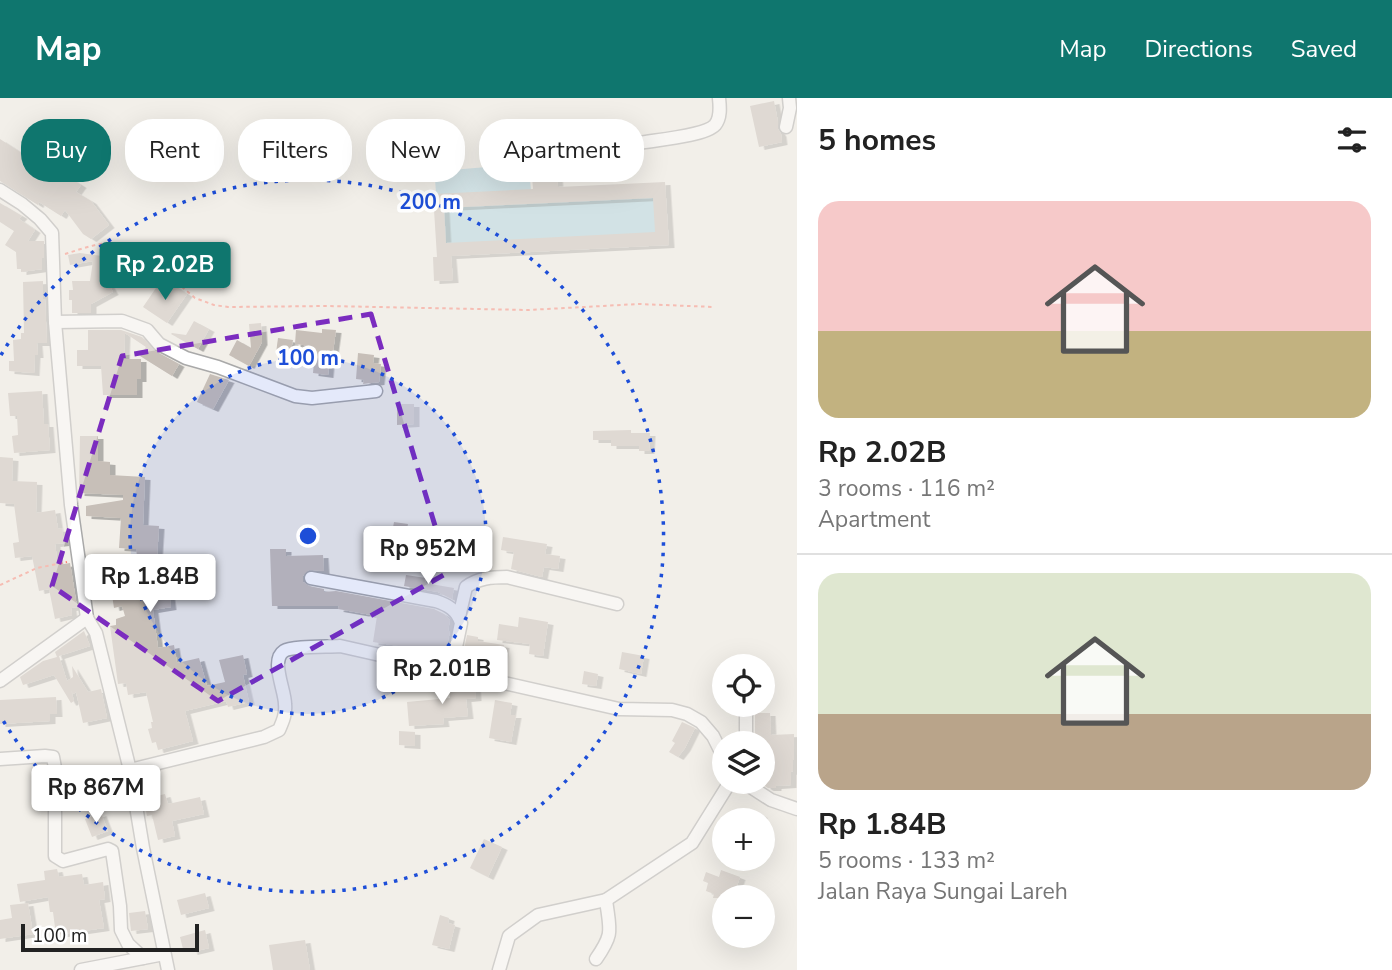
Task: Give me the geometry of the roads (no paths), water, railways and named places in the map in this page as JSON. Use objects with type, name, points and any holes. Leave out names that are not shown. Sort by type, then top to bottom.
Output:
[{"type":"street","points":[[644,142],[702,133],[713,127],[719,117],[719,98]]},
{"type":"street","points":[[786,127],[789,98]]},
{"type":"street","points":[[0,190],[22,204],[52,233],[55,322],[71,505],[87,618],[96,633],[130,770],[168,970]]},
{"type":"street","points":[[55,322],[122,321],[147,330],[159,344],[186,358],[295,396],[312,398],[376,391]]},
{"type":"street","points":[[459,617],[466,587],[478,580],[495,577],[507,577],[617,604]]},
{"type":"street","points":[[311,578],[436,601],[454,610],[461,623],[451,671]]},
{"type":"street","points":[[0,681],[87,618]]},
{"type":"street","points":[[130,770],[264,737],[279,730],[285,715],[285,701],[278,659],[284,651],[340,646],[619,709],[672,710],[701,722],[712,735]]},
{"type":"street","points":[[0,758],[53,757],[55,856],[63,861],[108,849],[112,851],[121,930],[128,944],[143,958]]},
{"type":"street","points":[[499,970],[509,936],[538,915],[606,900],[691,843],[722,794]]},
{"type":"street","points":[[762,794],[797,809]]},
{"type":"street","points":[[596,959],[610,932],[606,900]]},
{"type":"street","points":[[80,970],[164,954]]},
{"type":"water","points":[[479,168],[479,182],[530,182],[531,191],[656,196],[657,234],[448,247],[439,240],[435,182],[465,182],[465,169]]}]
